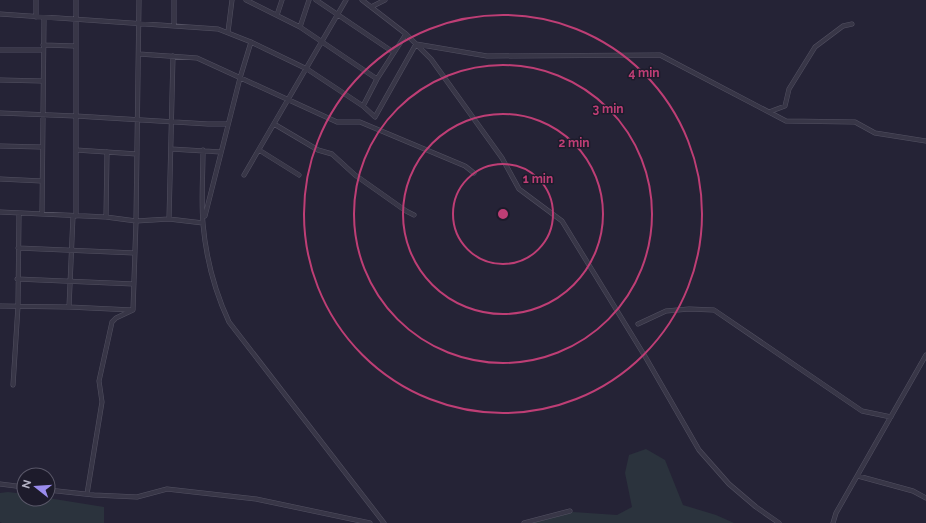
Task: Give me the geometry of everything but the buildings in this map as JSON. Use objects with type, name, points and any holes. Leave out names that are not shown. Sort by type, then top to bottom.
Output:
[{"type":"street","points":[[36,0],[36,17]]},
{"type":"street","points":[[69,307],[76,150],[76,0]]},
{"type":"street","points":[[133,310],[136,220],[139,0]]},
{"type":"street","points":[[174,0],[174,26]]},
{"type":"street","points":[[228,32],[232,0]]},
{"type":"street","points":[[246,0],[300,27],[377,79]]},
{"type":"street","points":[[277,15],[282,0]]},
{"type":"street","points":[[300,27],[309,0]]},
{"type":"street","points":[[316,0],[393,52]]},
{"type":"street","points":[[244,175],[346,0]]},
{"type":"street","points":[[362,0],[406,34],[431,59],[498,152],[519,189],[562,221],[646,358],[699,450],[729,484],[756,508],[779,523]]},
{"type":"street","points":[[371,7],[385,0]]},
{"type":"street","points":[[0,14],[218,29],[251,42],[307,69],[363,106],[375,116],[416,44]]},
{"type":"street","points":[[42,214],[44,18]]},
{"type":"street","points":[[769,112],[785,106],[789,89],[815,47],[843,26],[852,24]]},
{"type":"street","points":[[363,106],[393,52],[406,34]]},
{"type":"street","points":[[203,223],[240,78],[251,42]]},
{"type":"street","points":[[416,44],[487,56],[660,55],[786,121],[855,122],[875,132],[926,141]]},
{"type":"street","points":[[0,50],[76,46]]},
{"type":"street","points":[[138,54],[197,58],[337,122],[360,122],[379,129],[465,166],[474,173]]},
{"type":"street","points":[[169,219],[174,56]]},
{"type":"street","points":[[0,80],[43,81]]},
{"type":"street","points":[[0,113],[228,124]]},
{"type":"street","points":[[274,124],[318,150],[332,154],[355,175],[414,215]]},
{"type":"street","points":[[0,146],[42,147]]},
{"type":"street","points":[[171,149],[222,152]]},
{"type":"street","points":[[76,150],[137,154]]},
{"type":"street","points":[[203,150],[203,223],[208,257],[219,300],[229,322],[384,523]]},
{"type":"street","points":[[259,150],[299,175]]},
{"type":"street","points":[[106,217],[107,152]]},
{"type":"street","points":[[0,179],[42,181]]},
{"type":"street","points":[[0,212],[106,217],[136,220],[169,219],[203,223]]},
{"type":"street","points":[[13,385],[18,306],[17,278],[19,213]]},
{"type":"street","points":[[18,248],[135,253]]},
{"type":"street","points":[[17,278],[134,284]]},
{"type":"street","points":[[0,306],[133,310]]},
{"type":"street","points":[[638,324],[666,311],[689,309],[714,310],[862,411],[891,417]]},
{"type":"street","points":[[87,494],[102,402],[99,381],[112,322],[116,318],[133,310]]},
{"type":"street","points":[[833,523],[836,512],[924,362],[926,355]]},
{"type":"street","points":[[858,476],[913,492],[926,498]]},
{"type":"street","points":[[0,484],[16,486]]},
{"type":"street","points":[[56,491],[137,498],[167,489],[256,499],[370,523]]},
{"type":"street","points":[[524,523],[570,511]]},
{"type":"shaded area","points":[[646,449],[665,460],[683,505],[716,515],[734,523],[532,523],[573,512],[617,515],[632,507],[625,473],[629,455]]},
{"type":"shaded area","points":[[0,493],[16,493],[16,507],[56,507],[56,499],[104,507],[104,523],[2,523],[0,522]]}]
